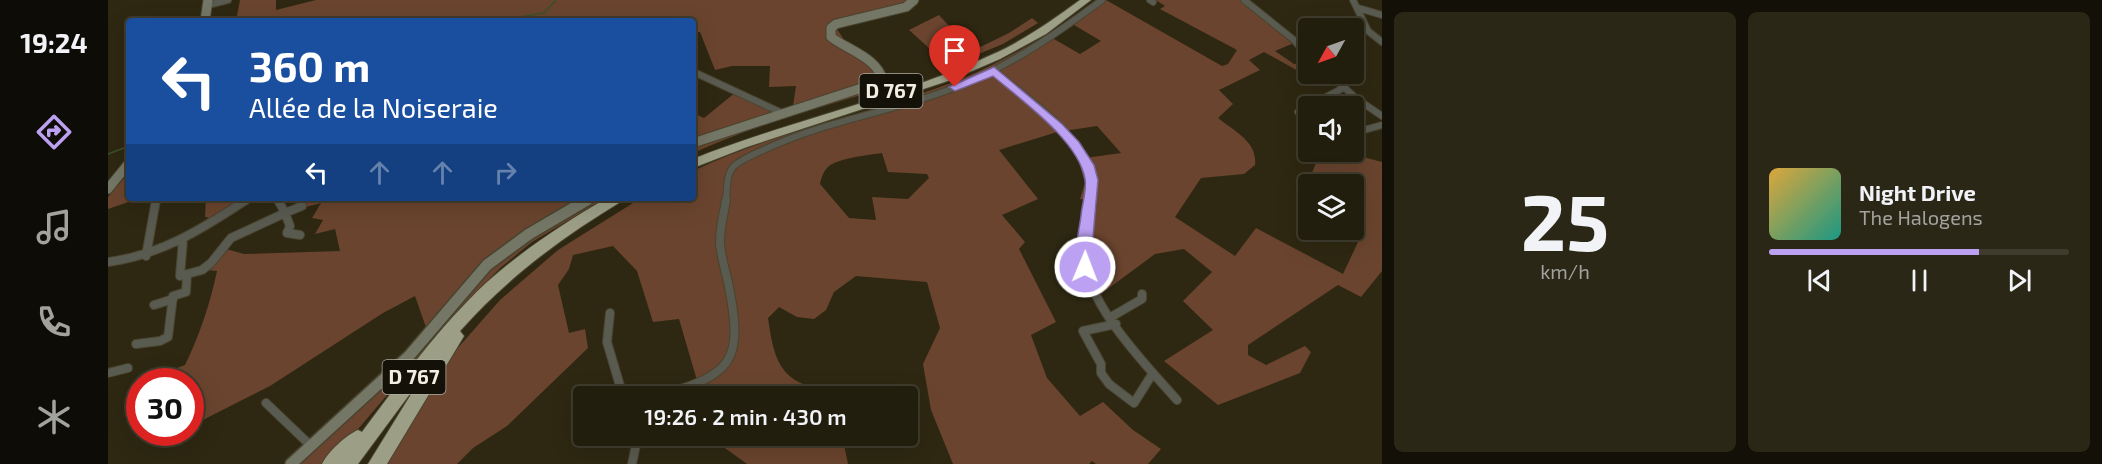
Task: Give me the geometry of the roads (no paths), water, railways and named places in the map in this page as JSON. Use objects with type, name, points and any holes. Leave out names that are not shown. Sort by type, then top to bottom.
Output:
[{"type":"highway","name":"D 767","points":[[696,157],[763,130],[963,67],[1035,31],[1078,0]]},
{"type":"highway","name":"D 767","points":[[696,163],[762,136],[972,68],[1041,34],[1086,0]]},
{"type":"highway","name":"D 767","points":[[348,464],[450,331],[491,288],[538,248],[612,201]]},
{"type":"highway","name":"D 767","points":[[359,464],[456,336],[495,293],[565,237],[623,201]]},
{"type":"highway","points":[[377,464],[456,336]]},
{"type":"highway","points":[[331,464],[369,425],[385,415]]},
{"type":"street","points":[[205,18],[208,2],[228,0]]},
{"type":"street","name":"D 767","points":[[696,142],[883,81],[883,77],[872,65],[831,37],[831,28],[836,24],[906,7],[914,0]]},
{"type":"street","points":[[694,386],[716,377],[726,365],[736,332],[735,313],[720,242],[732,168],[742,160],[806,132],[911,102],[994,71],[1033,50],[1102,0]]},
{"type":"street","points":[[1244,0],[1298,45]]},
{"type":"street","points":[[1353,0],[1368,31],[1382,42]]},
{"type":"street","points":[[1358,8],[1382,15]]},
{"type":"street","points":[[994,71],[1063,131],[1087,165],[1092,180],[1092,191],[1083,249],[1085,267],[1113,321],[1177,400]]},
{"type":"street","points":[[698,74],[782,113]]},
{"type":"street","points":[[1341,84],[1382,116]]},
{"type":"street","points":[[1329,96],[1345,87]]},
{"type":"street","points":[[1364,130],[1382,124]]},
{"type":"street","points":[[108,189],[126,167]]},
{"type":"street","points":[[146,256],[155,201]]},
{"type":"street","points":[[108,262],[146,256],[183,240],[244,201]]},
{"type":"street","points":[[279,201],[290,226],[287,233],[300,235]]},
{"type":"street","name":"D 767","points":[[291,464],[409,356],[474,279],[502,251],[533,229],[584,201]]},
{"type":"street","points":[[183,240],[180,276],[202,270],[211,263],[231,238],[302,206]]},
{"type":"street","points":[[136,344],[160,341],[168,337],[173,296],[186,292],[187,274]]},
{"type":"street","points":[[1142,294],[1142,298],[1113,321],[1083,331],[1101,364],[1101,373],[1109,384],[1134,403],[1153,373]]},
{"type":"street","points":[[154,304],[173,299]]},
{"type":"street","points":[[610,313],[607,342],[620,386]]},
{"type":"street","points":[[108,373],[126,368]]},
{"type":"street","points":[[266,403],[311,446]]},
{"type":"street","points":[[632,464],[636,446]]},
{"type":"waterway","points":[[515,18],[544,13],[556,0]]},
{"type":"waterway","points":[[108,154],[126,147]]}]
